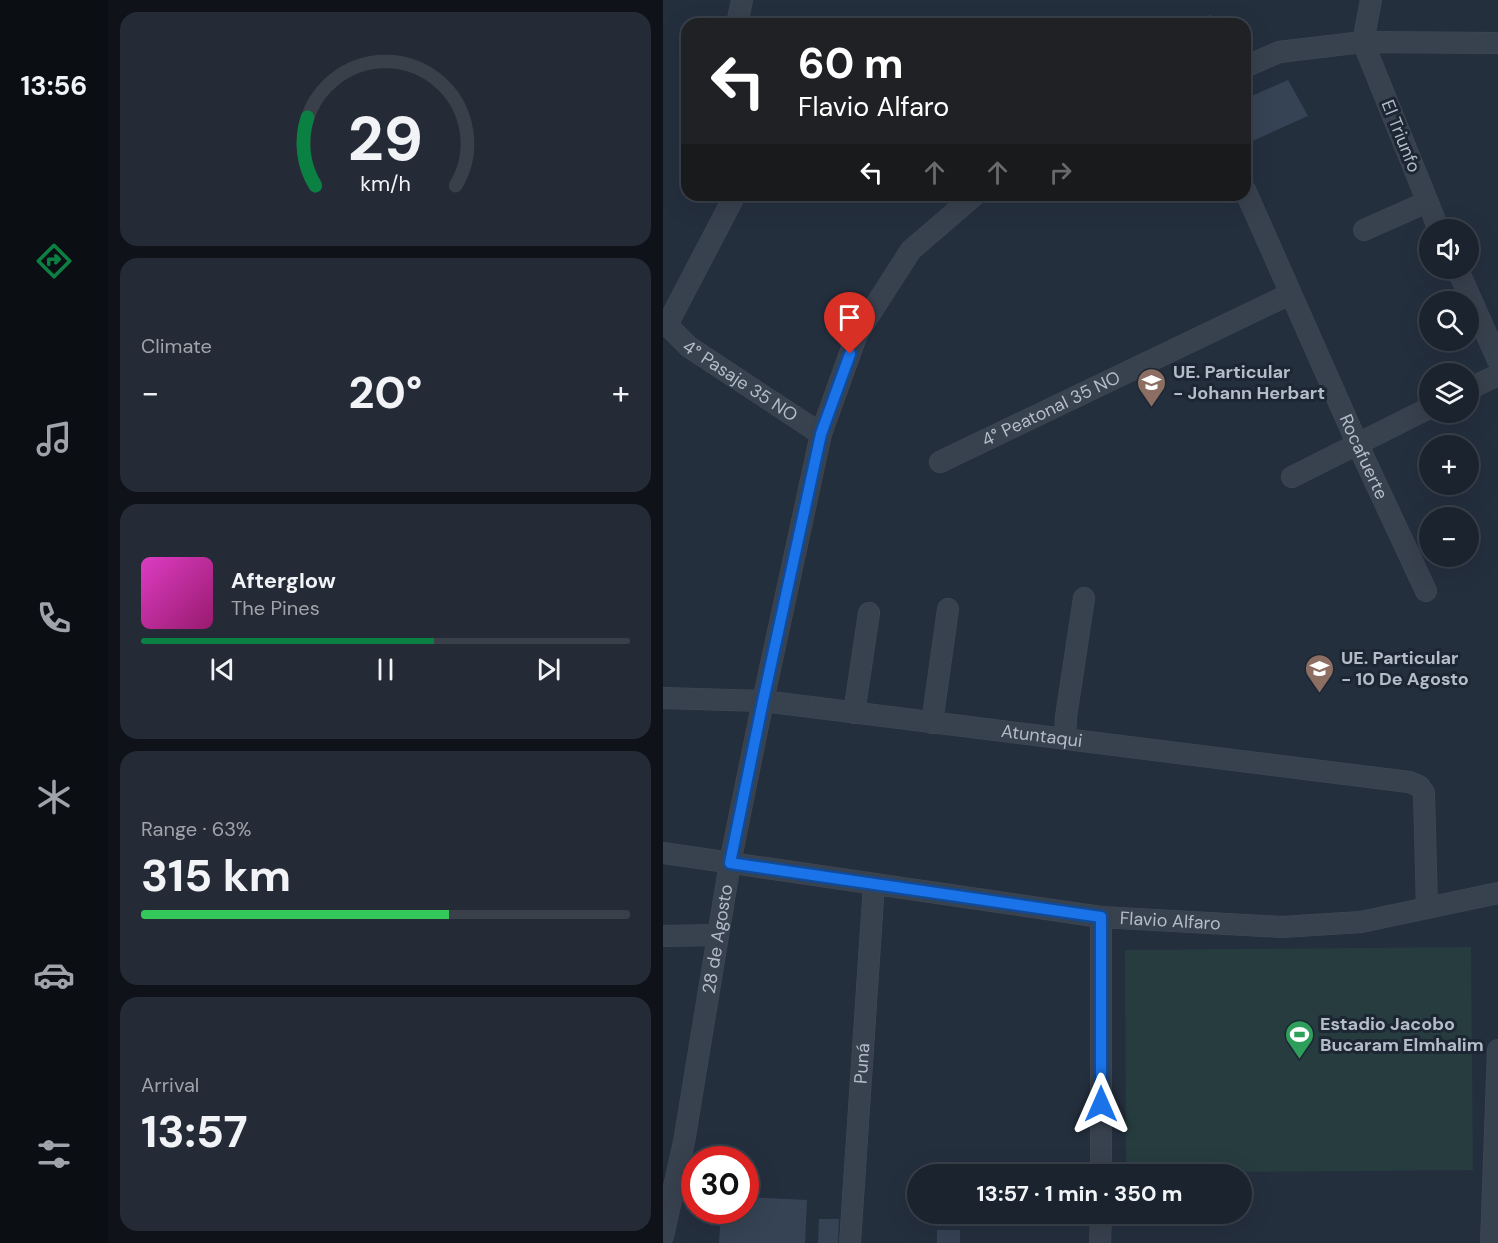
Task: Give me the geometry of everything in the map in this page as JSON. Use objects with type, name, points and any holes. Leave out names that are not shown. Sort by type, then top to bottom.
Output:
[{"type":"street","points":[[738,18],[742,0]]},
{"type":"street","points":[[1363,42],[1371,0]]},
{"type":"street","points":[[1251,64],[1279,52],[1363,42],[1498,43]]},
{"type":"street","name":"El Triunfo","points":[[1363,42],[1434,219]]},
{"type":"street","points":[[665,323],[732,201]]},
{"type":"street","name":"28 de Agosto","points":[[663,1236],[684,1142],[730,863],[821,434],[857,334],[911,250],[968,201]]},
{"type":"street","name":"Rocafuerte","points":[[1250,201],[1357,443],[1426,591]]},
{"type":"street","points":[[1364,230],[1427,202]]},
{"type":"street","points":[[1462,279],[1498,360]]},
{"type":"street","name":"4° Peatonal 35 NO","points":[[940,462],[1290,294]]},
{"type":"street","name":"4° Pasaje 35 NO","points":[[665,323],[689,347],[821,434]]},
{"type":"street","points":[[1479,384],[1498,375]]},
{"type":"street","points":[[1292,477],[1419,413]]},
{"type":"street","points":[[1065,739],[1066,717],[1084,598]]},
{"type":"street","points":[[932,723],[948,609]]},
{"type":"street","points":[[854,713],[869,614]]},
{"type":"street","name":"Atuntaqui","points":[[663,698],[763,701],[1409,782],[1419,786],[1424,793],[1427,908]]},
{"type":"street","name":"Flavio Alfaro","points":[[663,853],[1101,917],[1282,927],[1361,922],[1498,893]]},
{"type":"street","name":"Puná","points":[[850,1243],[874,884]]},
{"type":"street","points":[[1101,917],[1101,1164]]},
{"type":"street","points":[[663,936],[718,935]]},
{"type":"street","points":[[1491,1243],[1498,1050]]},
{"type":"street","points":[[1101,1224],[1101,1243]]},
{"type":"green space","name":"Estadio Jacobo Bucaram Elmhalim","points":[[1471,947],[1473,1170],[1252,1172],[1252,1164],[1126,1164],[1125,950]]},
{"type":"building","points":[[1288,80],[1308,116],[1251,142],[1251,96]]},
{"type":"building","points":[[759,1198],[807,1200],[805,1243],[719,1243],[720,1224],[759,1224]]},
{"type":"building","points":[[819,1219],[839,1219],[838,1243],[818,1243]]},
{"type":"building","points":[[937,1230],[960,1230],[960,1243],[937,1243]]},
{"type":"place","name":"UE. Particular - Johann Herbart","points":[[1152,408]]},
{"type":"place","name":"UE. Particular - 10 De Agosto","points":[[1320,694]]},
{"type":"place","name":"Estadio Jacobo Bucaram Elmhalim","points":[[1299,1060]]},
{"type":"route","points":[[850,354],[821,434],[730,863],[1101,917],[1101,1104]]}]
